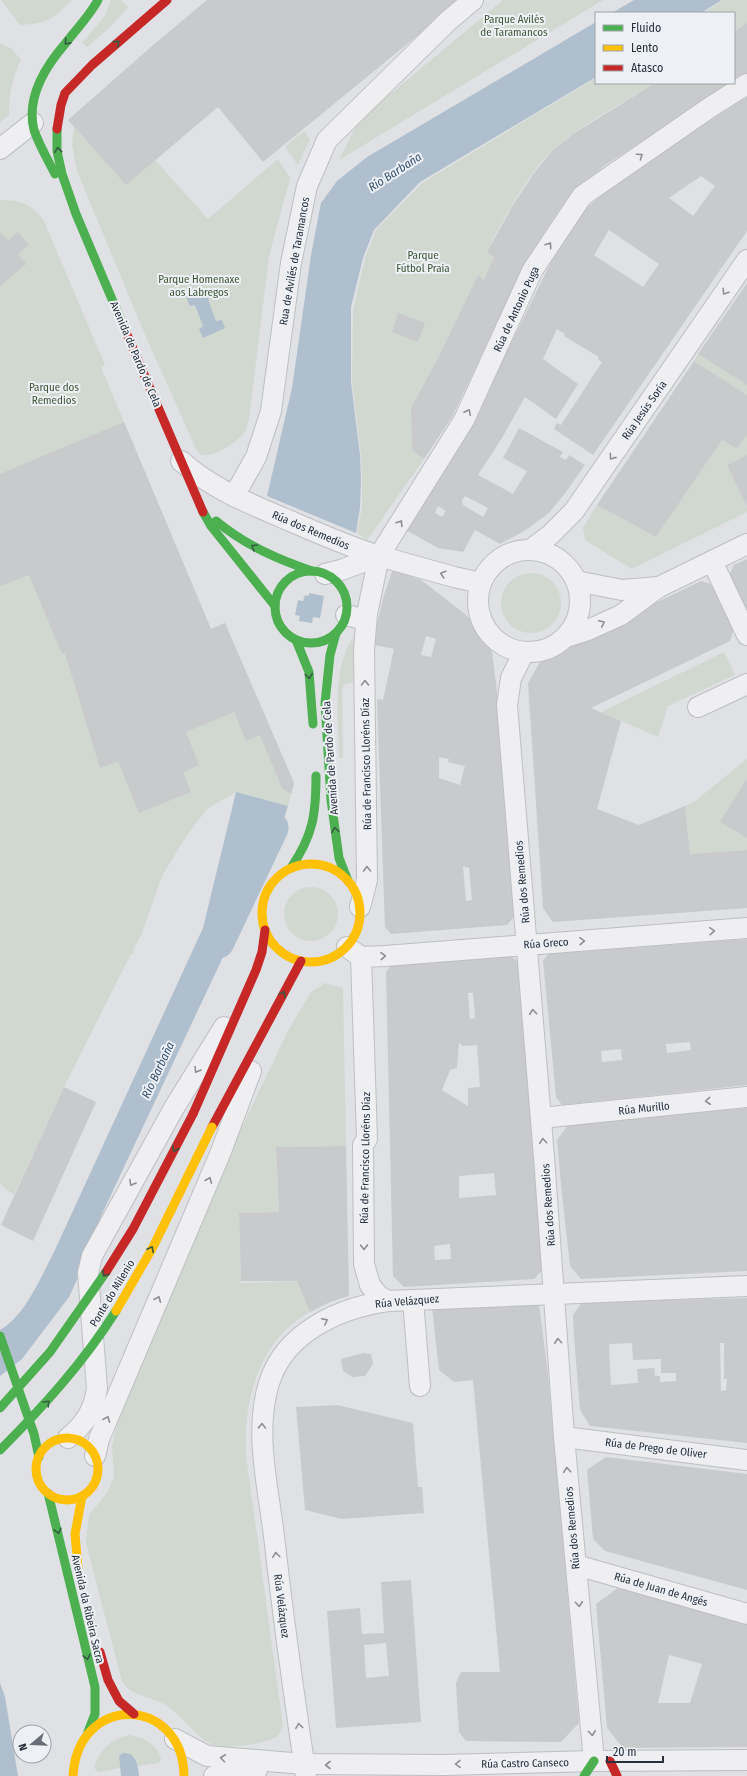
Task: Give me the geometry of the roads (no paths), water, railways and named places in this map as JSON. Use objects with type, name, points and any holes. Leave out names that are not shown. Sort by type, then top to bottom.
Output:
[{"type":"main road","name":"Avenida de Pardo de Cela","points":[[76,214],[44,152],[33,123],[34,103],[38,86],[47,68],[64,44],[91,13],[98,0]]},
{"type":"main road","name":"Avenida de Pardo de Cela","points":[[167,0],[92,65],[65,93],[57,126],[57,151],[62,174],[76,214],[195,495],[211,526],[275,606]]},
{"type":"main road","name":"Avenida de Pardo de Cela","points":[[195,495],[211,517],[224,529],[269,555],[289,564],[319,572]]},
{"type":"main road","points":[[301,572],[319,572],[336,581],[343,591],[347,602],[346,615],[342,625],[336,633],[327,639],[306,643],[296,640],[287,634],[280,626],[276,616],[275,606],[277,594],[282,585],[290,577],[301,572]]},
{"type":"main road","name":"Avenida de Pardo de Cela","points":[[336,633],[330,655],[325,702],[331,800],[339,858],[348,881]]},
{"type":"main road","name":"Avenida de Pardo de Cela","points":[[296,640],[309,672],[314,734]]},
{"type":"main road","name":"Avenida de Pardo de Cela","points":[[291,868],[302,853],[312,830],[316,812],[316,765]]},
{"type":"main road","points":[[306,864],[322,865],[336,871],[348,881],[356,893],[360,907],[360,922],[355,935],[354,952],[318,962],[301,961],[289,957],[279,950],[271,941],[265,930],[262,916],[264,901],[269,888],[279,876],[291,868],[306,864]]},
{"type":"main road","name":"Ponte do Milenio","points":[[0,1408],[50,1352],[110,1266],[137,1222],[193,1114],[242,1003],[262,952],[265,930]]},
{"type":"main road","name":"Ponte do Milenio","points":[[0,1450],[54,1395],[73,1372],[114,1316],[151,1250],[212,1128],[301,961]]},
{"type":"main road","points":[[0,1336],[11,1370],[30,1425],[36,1442],[39,1457],[36,1472],[38,1480],[48,1493],[54,1497],[68,1500],[82,1496],[89,1491],[96,1479],[98,1465],[91,1448],[84,1443],[42,1435],[30,1425]]},
{"type":"main road","points":[[39,1457],[47,1446],[63,1438]]},
{"type":"main road","name":"Avenida da Ribeira Sacra","points":[[48,1493],[94,1687],[95,1714],[88,1732]]},
{"type":"main road","name":"Avenida da Ribeira Sacra","points":[[80,1579],[76,1556],[75,1534],[82,1496]]},
{"type":"main road","name":"Avenida da Ribeira Sacra","points":[[98,1644],[108,1680],[119,1701],[134,1714]]},
{"type":"main road","points":[[72,1776],[72,1763],[78,1746],[88,1732],[101,1722],[115,1717],[134,1714],[162,1726],[175,1739],[182,1754],[184,1776]]},
{"type":"street","name":"Rua de Avilés de Taramancos","points":[[240,495],[256,457],[271,411],[291,263],[306,186],[327,140],[448,22],[473,0]]},
{"type":"street","name":"Rúa de Antonio Puga","points":[[379,556],[464,420],[532,271],[582,196],[708,108],[747,84]]},
{"type":"street","points":[[0,148],[33,123]]},
{"type":"street","name":"Rúa Jesús Soria","points":[[530,550],[550,535],[574,511],[747,260]]},
{"type":"street","name":"Rúa dos Remedios","points":[[181,461],[194,472],[351,547],[481,584]]},
{"type":"street","points":[[566,637],[588,630],[620,615],[659,587],[747,544]]},
{"type":"street","points":[[530,550],[546,552],[569,568],[576,581],[580,599],[580,609],[575,624],[566,637],[554,646],[539,651],[524,652],[509,648],[496,639],[486,628],[480,614],[478,598],[481,584],[489,570],[500,558],[515,552],[530,550]]},
{"type":"street","name":"Rúa dos Remedios","points":[[319,572],[341,570],[379,556]]},
{"type":"street","name":"Rúa de Francisco Lloréns Díaz","points":[[360,907],[367,880],[364,650],[366,620],[379,556]]},
{"type":"street","points":[[712,561],[747,635]]},
{"type":"street","points":[[576,581],[622,590],[659,587]]},
{"type":"street","points":[[346,615],[366,620]]},
{"type":"street","name":"Rúa dos Remedios","points":[[524,652],[511,678],[507,705],[555,1294],[564,1436],[576,1565],[601,1769]]},
{"type":"street","points":[[698,707],[747,684]]},
{"type":"street","name":"Rúa Greco","points":[[354,952],[527,945],[747,928]]},
{"type":"street","name":"Rúa de Francisco Lloréns Díaz","points":[[354,952],[367,1139],[363,1145],[364,1264],[370,1285],[380,1296],[388,1301]]},
{"type":"street","points":[[63,1438],[79,1428],[88,1416],[94,1404],[97,1388],[88,1273],[92,1256],[182,1094],[215,1039],[242,1003]]},
{"type":"street","points":[[95,1456],[99,1438],[220,1154],[274,1012]]},
{"type":"street","name":"Rúa Murillo","points":[[541,1118],[747,1097]]},
{"type":"street","name":"Rúa Velázquez","points":[[305,1770],[279,1583],[262,1438],[263,1412],[270,1382],[282,1356],[293,1343],[320,1323],[338,1315],[370,1304],[388,1301],[747,1286]]},
{"type":"street","points":[[413,1300],[420,1386]]},
{"type":"street","name":"Rúa de Prego de Oliver","points":[[564,1436],[747,1460]]},
{"type":"street","name":"Rúa de Juan de Angés","points":[[576,1565],[747,1614]]},
{"type":"street","name":"Rúa Castro Canseco","points":[[175,1739],[207,1756],[305,1770]]},
{"type":"street","name":"Rúa Castro Canseco","points":[[214,1776],[238,1771],[444,1765],[601,1769],[747,1760]]},
{"type":"water","points":[[634,0],[722,0],[703,12],[614,12]]},
{"type":"water","points":[[595,23],[595,78],[420,182],[374,230],[363,258],[351,307],[351,382],[360,455],[361,481],[360,508],[356,533],[267,496],[292,388],[311,255],[321,203],[337,181],[367,157]]},
{"type":"water","points":[[209,288],[212,296],[208,299],[216,321],[222,320],[225,328],[203,338],[199,329],[203,326],[195,305],[190,306],[186,297]]},
{"type":"water","points":[[309,593],[324,596],[320,618],[313,617],[312,623],[299,621],[300,616],[295,615],[298,600],[303,601],[305,595],[309,596]]},
{"type":"water","points":[[236,792],[288,806],[270,860],[263,866],[253,868],[236,904],[240,921],[101,1216],[80,1273],[69,1297],[22,1359],[0,1376],[0,1330],[9,1324],[25,1306],[44,1273],[203,928]]},
{"type":"water","points":[[0,1683],[5,1697],[12,1740],[12,1764],[16,1764],[18,1776],[0,1776]]},
{"type":"water","points":[[123,1753],[127,1753],[134,1757],[139,1776],[121,1776],[119,1756]]},
{"type":"waterway","name":"Río Barbaña","points":[[218,942],[272,828]]},
{"type":"park label","name":"Parque Avilés de Taramancos","points":[[514,25]]},
{"type":"park label","name":"Parque Fútbol Praia","points":[[423,261]]},
{"type":"park label","name":"Parque Homenaxe aos Labregos","points":[[199,285]]},
{"type":"park label","name":"Parque dos Remedios","points":[[54,393]]}]
